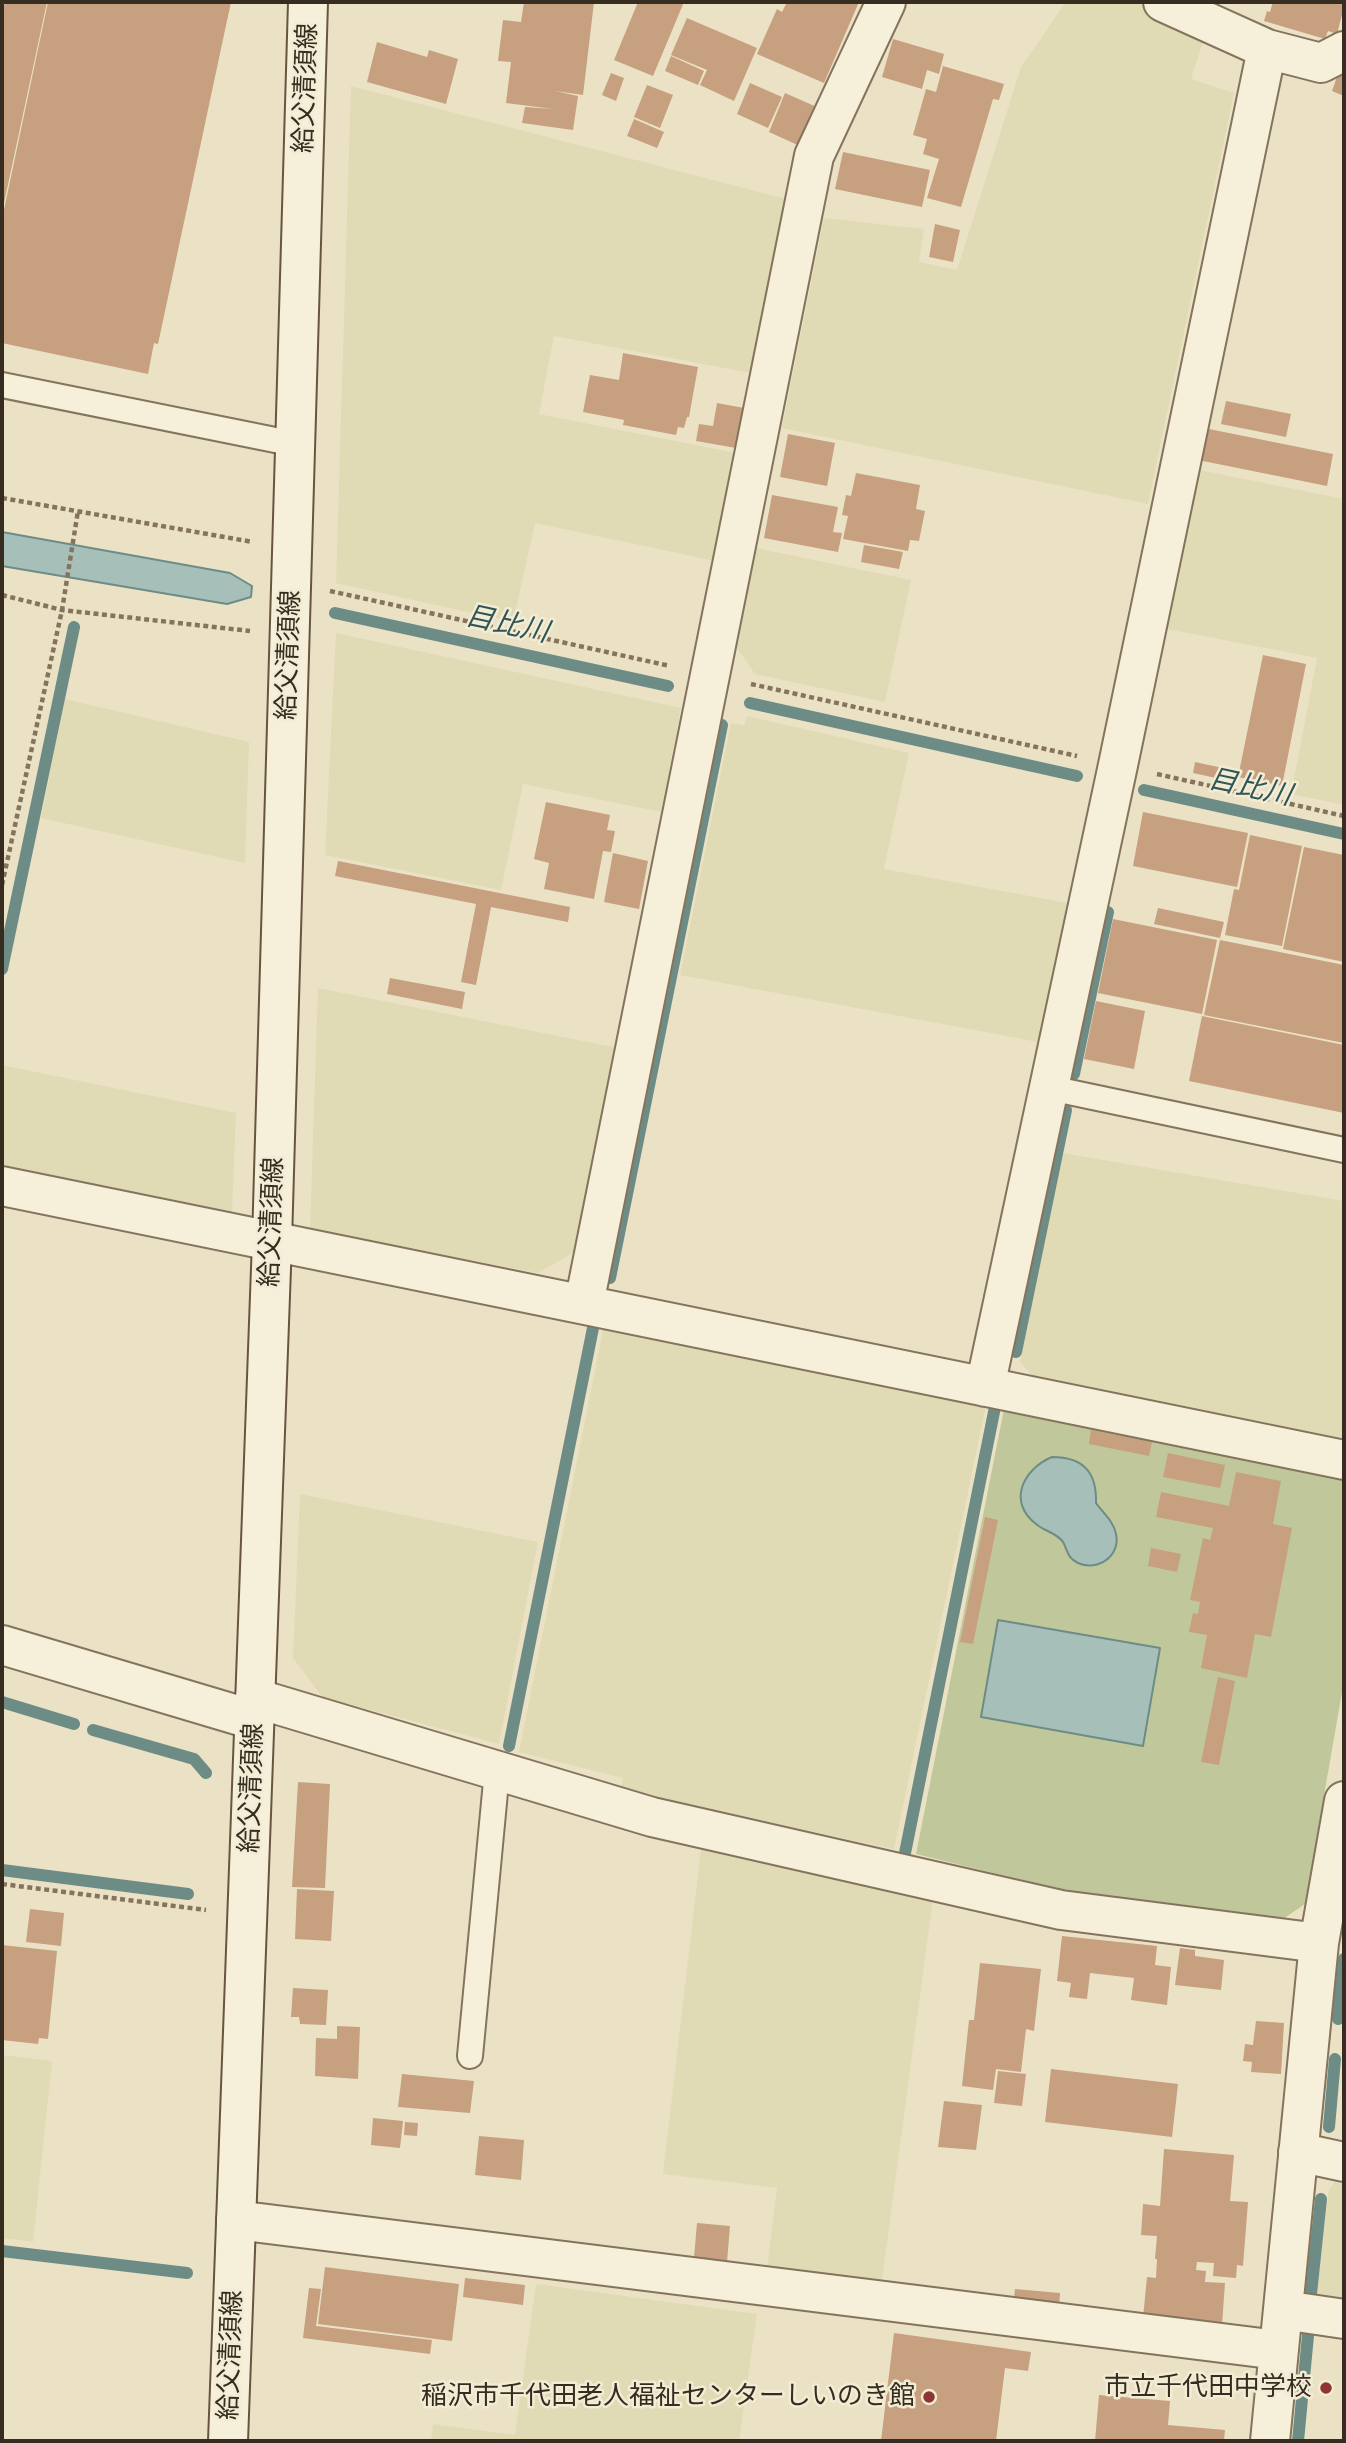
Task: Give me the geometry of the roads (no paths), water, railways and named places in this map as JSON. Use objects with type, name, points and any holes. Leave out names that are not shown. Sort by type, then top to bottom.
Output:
[{"type":"street","name":"給父清須線","points":[[228,2441],[272,1241],[308,2]]},
{"type":"street","points":[[583,1304],[814,156],[886,2]]},
{"type":"street","points":[[1163,2],[1266,49],[1321,63],[1344,51]]},
{"type":"street","points":[[985,1387],[1118,765],[1266,49]]},
{"type":"street","points":[[2,1186],[1344,1460]]},
{"type":"street","points":[[2,1645],[497,1771],[652,1817],[1061,1910],[1319,1943]]},
{"type":"street","points":[[1270,2441],[1319,1943],[1344,1801]]},
{"type":"street","points":[[1298,2152],[1344,2162]]},
{"type":"street","points":[[236,2220],[1278,2350]]},
{"type":"street","points":[[1283,2310],[1344,2319]]},
{"type":"lane","points":[[2,385],[295,444]]},
{"type":"lane","points":[[1050,1088],[1344,1150]]},
{"type":"lane","points":[[470,2056],[497,1771]]},
{"type":"water","points":[[2,532],[230,573],[252,586],[251,597],[227,604],[2,566]]},
{"type":"water","points":[[1052,1457],[1080,1463],[1091,1475],[1096,1503],[1111,1522],[1117,1542],[1111,1555],[1100,1564],[1085,1565],[1074,1561],[1063,1542],[1036,1524],[1022,1506],[1022,1487],[1027,1478],[1033,1469]]},
{"type":"water","points":[[998,1620],[1160,1648],[1143,1746],[981,1717]]},
{"type":"waterway","name":"目比川","points":[[335,613],[668,686]]},
{"type":"waterway","points":[[2,969],[74,627]]},
{"type":"waterway","name":"目比川","points":[[750,703],[1077,776]]},
{"type":"waterway","points":[[610,1278],[722,725]]},
{"type":"waterway","name":"目比川","points":[[1144,790],[1344,834]]},
{"type":"waterway","points":[[1074,1074],[1108,912]]},
{"type":"waterway","points":[[1016,1352],[1066,1110]]},
{"type":"waterway","points":[[509,1746],[594,1323]]},
{"type":"waterway","points":[[905,1853],[995,1407]]},
{"type":"waterway","points":[[2,1702],[74,1724]]},
{"type":"waterway","points":[[93,1730],[194,1759],[206,1773]]},
{"type":"waterway","points":[[2,1870],[188,1894]]},
{"type":"waterway","points":[[1338,2019],[1344,1959]]},
{"type":"waterway","points":[[1329,2127],[1335,2059]]},
{"type":"waterway","points":[[1310,2303],[1321,2199]]},
{"type":"waterway","points":[[2,2251],[187,2273]]},
{"type":"waterway","points":[[1298,2441],[1309,2325],[1316,2326]]},
{"type":"place","name":"市立千代田中学校","points":[[1326,2388]]},
{"type":"place","name":"稲沢市千代田老人福祉センターしいのき館","points":[[929,2397]]}]
